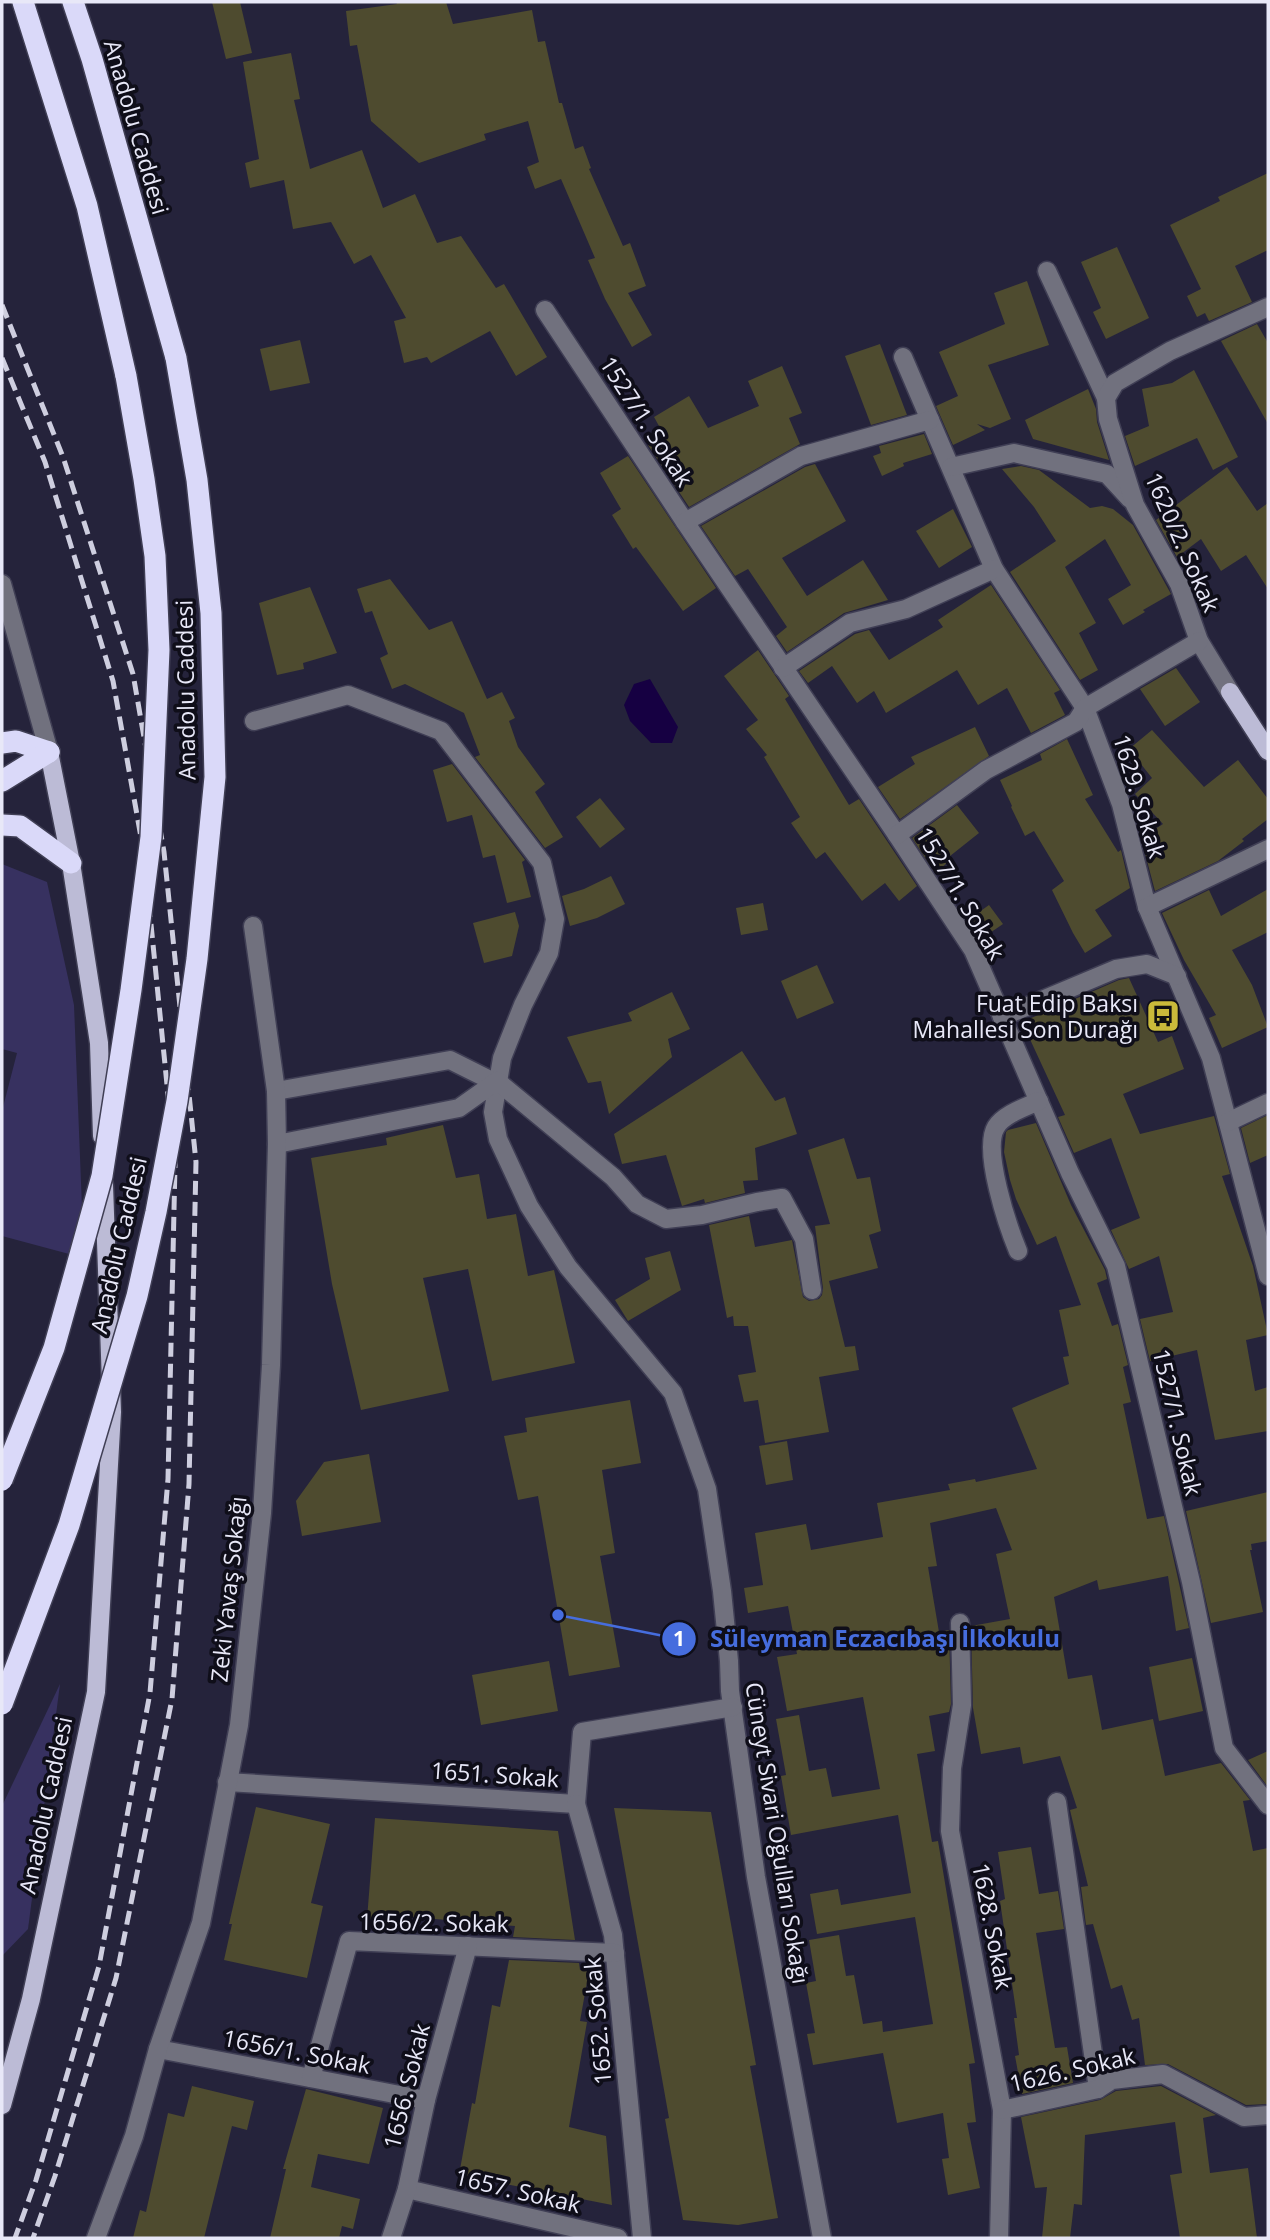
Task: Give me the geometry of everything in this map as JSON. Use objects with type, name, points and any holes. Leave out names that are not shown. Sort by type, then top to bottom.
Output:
[{"type":"highway","name":"Anadolu Caddesi","points":[[2,1480],[54,1348],[102,1176],[151,837],[159,650],[155,556],[126,376],[87,206],[23,2]]},
{"type":"highway","name":"Anadolu Caddesi","points":[[2,1704],[69,1525],[136,1296],[156,1212],[177,1101],[197,959],[215,777],[211,613],[198,480],[176,358],[92,59],[73,2]]},
{"type":"highway","points":[[2,743],[16,741],[49,752]]},
{"type":"highway","points":[[2,781],[49,752]]},
{"type":"highway","points":[[2,825],[20,826],[71,863]]},
{"type":"main road","name":"1620/2. Sokak","points":[[1230,692],[1268,751]]},
{"type":"main road","name":"Anadolu Caddesi","points":[[2,2105],[31,1999],[96,1692],[111,1425],[99,1043],[71,863],[49,752]]},
{"type":"street","name":"1620/2. Sokak","points":[[1047,271],[1106,398],[1108,419],[1135,505],[1179,584],[1199,641],[1230,692]]},
{"type":"street","points":[[1106,398],[1115,383],[1170,351],[1268,307]]},
{"type":"street","name":"1527/1. Sokak","points":[[545,310],[973,950],[1070,1173],[1116,1266],[1191,1582],[1224,1748],[1268,1805]]},
{"type":"street","name":"1629. Sokak","points":[[903,357],[994,569],[1085,708],[1121,804],[1147,907],[1211,1058],[1268,1276]]},
{"type":"street","points":[[685,522],[801,456],[930,420]]},
{"type":"street","points":[[951,467],[1014,453],[1107,474],[1135,505]]},
{"type":"street","points":[[783,668],[850,623],[906,609],[994,569]]},
{"type":"street","points":[[2,584],[49,752]]},
{"type":"street","points":[[897,835],[986,770],[1076,722],[1085,708],[1199,641]]},
{"type":"street","name":"Cüneyt Sivari Oğulları Sokağı","points":[[254,721],[348,695],[442,731],[542,863],[555,919],[548,953],[523,1005],[495,1081],[493,1112],[498,1139],[529,1206],[568,1266],[673,1393],[707,1489],[723,1591],[730,1691],[756,1877],[822,2238]]},
{"type":"street","points":[[1147,907],[1268,849]]},
{"type":"street","name":"Zeki Yavaş Sokağı","points":[[96,2238],[134,2136],[158,2049],[201,1923],[239,1725],[262,1513],[271,1365],[277,1144],[276,1091],[253,926]]},
{"type":"street","points":[[1002,1017],[1116,969],[1147,964],[1177,976]]},
{"type":"street","points":[[276,1091],[450,1060],[495,1081],[613,1177],[637,1204],[666,1219],[702,1215],[782,1198],[804,1239],[812,1290]]},
{"type":"street","points":[[277,1144],[458,1108],[495,1081]]},
{"type":"street","points":[[1018,1251],[1007,1226],[994,1172],[992,1142],[996,1126],[1010,1115],[1038,1101]]},
{"type":"street","points":[[1228,1122],[1268,1103]]},
{"type":"street","name":"1628. Sokak","points":[[960,1623],[962,1705],[952,1768],[950,1831],[1002,2110],[999,2238]]},
{"type":"street","name":"1651. Sokak","points":[[227,1782],[576,1804],[582,1732],[733,1707]]},
{"type":"street","points":[[1057,1802],[1098,2089]]},
{"type":"street","name":"1652. Sokak","points":[[576,1804],[613,1935],[642,2238]]},
{"type":"street","name":"1656/2. Sokak","points":[[311,2077],[349,1941],[615,1953]]},
{"type":"street","name":"1656. Sokak","points":[[391,2238],[407,2189],[426,2100],[468,1946]]},
{"type":"street","name":"1656/1. Sokak","points":[[158,2049],[426,2100]]},
{"type":"street","name":"1626. Sokak","points":[[1002,2110],[1098,2089],[1112,2081],[1163,2074],[1244,2116],[1268,2115]]},
{"type":"street","name":"1657. Sokak","points":[[407,2189],[618,2238]]},
{"type":"shaded area","points":[[650,679],[678,727],[672,743],[651,743],[630,721],[624,705],[634,684]]},
{"type":"shaded area","points":[[2,864],[47,882],[74,1005],[84,1258],[2,1236],[2,1111],[17,1053],[2,1049]]},
{"type":"shaded area","points":[[60,1684],[28,1929],[2,1956],[2,1806]]},
{"type":"building","points":[[212,2],[240,2],[252,53],[226,59]]},
{"type":"building","points":[[396,2],[446,2],[453,24],[532,10],[538,42],[545,41],[559,103],[562,103],[575,149],[583,146],[591,168],[589,169],[623,246],[630,243],[646,286],[628,293],[652,335],[632,347],[605,299],[588,260],[595,258],[561,179],[535,189],[527,167],[539,162],[528,121],[484,134],[486,140],[419,163],[371,121],[357,45],[350,46],[346,11],[397,4]]},
{"type":"building","points":[[291,53],[300,99],[294,100],[310,169],[362,150],[383,208],[415,194],[437,243],[461,236],[496,288],[504,284],[547,357],[516,376],[490,331],[431,363],[427,357],[404,363],[394,321],[406,318],[371,255],[354,264],[331,222],[293,229],[284,180],[250,188],[245,163],[259,159],[243,62]]},
{"type":"building","points":[[1268,173],[1268,250],[1235,266],[1252,302],[1209,321],[1205,313],[1197,317],[1187,296],[1201,289],[1170,225],[1220,201],[1218,197]]},
{"type":"building","points":[[1117,247],[1149,318],[1106,339],[1093,312],[1101,308],[1081,262]]},
{"type":"building","points":[[1027,281],[1049,345],[988,365],[1011,419],[990,428],[977,424],[985,430],[953,445],[936,406],[958,396],[939,352],[1005,324],[994,293]]},
{"type":"building","points":[[1257,324],[1268,343],[1268,424],[1221,341]]},
{"type":"building","points":[[300,340],[310,383],[270,391],[260,349]]},
{"type":"building","points":[[880,344],[907,415],[871,425],[845,356]]},
{"type":"building","points":[[782,366],[802,413],[789,418],[800,444],[689,507],[648,445],[664,435],[654,417],[689,396],[708,428],[759,406],[748,381]]},
{"type":"building","points":[[1194,370],[1238,457],[1213,470],[1197,438],[1135,466],[1125,436],[1149,426],[1142,389],[1172,383]]},
{"type":"building","points":[[1088,389],[1109,460],[1033,439],[1025,420]]},
{"type":"building","points":[[924,434],[932,454],[903,463],[904,466],[882,476],[873,456],[881,453],[879,446]]},
{"type":"building","points":[[628,456],[716,588],[683,611],[636,547],[633,549],[612,515],[621,509],[600,473]]},
{"type":"building","points":[[815,464],[846,521],[782,558],[807,596],[863,560],[888,600],[844,613],[787,652],[776,636],[787,627],[748,569],[735,576],[701,526],[805,467]]},
{"type":"building","points":[[1021,466],[1039,470],[1090,508],[1102,506],[1113,509],[1133,525],[1171,594],[1123,625],[1108,599],[1131,585],[1105,539],[1065,567],[1096,623],[1079,633],[1098,670],[1080,680],[1010,572],[1056,541],[1034,507],[1002,469]]},
{"type":"building","points":[[1227,467],[1257,511],[1268,503],[1268,589],[1246,555],[1221,571],[1201,539],[1177,557],[1156,520]]},
{"type":"building","points":[[953,509],[972,547],[939,568],[916,531]]},
{"type":"building","points":[[390,579],[429,630],[452,621],[487,699],[502,692],[515,718],[509,721],[518,747],[545,784],[535,792],[563,837],[545,848],[475,757],[480,755],[464,713],[405,684],[392,689],[380,658],[388,654],[372,611],[365,613],[357,589]]},
{"type":"building","points":[[991,585],[1060,690],[1054,693],[1065,715],[1031,733],[1007,688],[978,705],[957,670],[886,713],[874,691],[857,703],[832,666],[808,683],[799,671],[855,634],[869,630],[889,660],[943,627],[938,620]]},
{"type":"building","points":[[310,587],[337,653],[303,663],[304,669],[277,675],[259,603]]},
{"type":"building","points":[[758,650],[789,696],[785,699],[849,805],[859,799],[917,886],[899,901],[885,883],[862,901],[825,852],[816,859],[791,823],[800,817],[764,757],[767,755],[746,729],[758,720],[724,676]]},
{"type":"building","points":[[1176,668],[1200,702],[1165,726],[1140,689]]},
{"type":"building","points":[[975,727],[989,756],[900,819],[878,787],[915,764],[911,757]]},
{"type":"building","points":[[1152,730],[1204,787],[1238,760],[1268,799],[1268,819],[1242,839],[1244,841],[1218,861],[1155,891],[1141,838],[1163,824],[1135,794],[1152,778],[1129,749]]},
{"type":"building","points":[[1067,739],[1093,795],[1085,799],[1118,852],[1121,850],[1130,888],[1095,910],[1112,936],[1085,953],[1052,890],[1064,881],[1034,831],[1025,836],[1000,780],[1042,760],[1040,754]]},
{"type":"building","points":[[452,764],[525,860],[522,862],[531,897],[507,903],[495,855],[483,858],[472,815],[447,822],[433,770]]},
{"type":"building","points":[[600,798],[625,829],[600,848],[576,817]]},
{"type":"building","points":[[957,805],[979,833],[945,860],[947,863],[935,873],[912,838]]},
{"type":"building","points":[[611,876],[625,904],[597,918],[570,926],[562,896]]},
{"type":"building","points":[[1268,889],[1268,932],[1232,950],[1252,985],[1268,1027],[1222,1048],[1209,1018],[1216,1015],[1184,960],[1162,913],[1209,890],[1221,916]]},
{"type":"building","points":[[763,903],[768,930],[741,935],[736,908]]},
{"type":"building","points":[[989,905],[1003,924],[981,939],[968,920]]},
{"type":"building","points":[[515,912],[519,926],[512,956],[484,963],[473,923]]},
{"type":"building","points":[[817,965],[834,1003],[797,1019],[781,981]]},
{"type":"building","points":[[1129,978],[1158,1042],[1172,1036],[1184,1069],[1123,1094],[1140,1134],[1214,1116],[1230,1174],[1222,1176],[1253,1266],[1268,1335],[1246,1340],[1255,1391],[1268,1387],[1268,1431],[1215,1440],[1197,1350],[1150,1361],[1140,1319],[1173,1312],[1159,1256],[1129,1269],[1111,1230],[1140,1218],[1111,1138],[1074,1153],[1058,1117],[1065,1115],[1022,1022]]},
{"type":"building","points":[[672,992],[690,1029],[668,1039],[672,1057],[609,1114],[601,1081],[588,1083],[567,1037],[632,1021],[628,1013]]},
{"type":"building","points":[[742,1051],[775,1101],[785,1097],[797,1134],[755,1148],[758,1180],[743,1181],[745,1193],[705,1203],[704,1199],[682,1206],[666,1155],[622,1164],[614,1134]]},
{"type":"building","points":[[1268,1115],[1268,1155],[1250,1163],[1241,1128]]},
{"type":"building","points":[[1036,1123],[1071,1205],[1105,1270],[1107,1279],[1097,1283],[1112,1326],[1118,1324],[1128,1365],[1123,1367],[1131,1402],[1123,1404],[1147,1519],[1164,1516],[1189,1628],[1176,1631],[1168,1576],[1099,1590],[1097,1580],[1054,1597],[1068,1679],[1092,1675],[1102,1730],[1153,1719],[1165,1776],[1221,1763],[1250,1800],[1243,1801],[1253,1851],[1268,1848],[1268,2104],[1246,2105],[1168,2064],[1145,2065],[1139,2018],[1132,2020],[1122,1985],[1111,1989],[1093,1924],[1086,1925],[1081,1887],[1088,1886],[1070,1810],[1077,1808],[1060,1756],[1023,1764],[1020,1747],[981,1754],[973,1708],[971,1626],[1010,1619],[996,1554],[1012,1550],[996,1508],[930,1523],[937,1566],[928,1567],[939,1632],[949,1630],[951,1704],[949,1712],[929,1716],[935,1751],[917,1754],[932,1842],[938,1841],[975,2063],[969,2064],[976,2122],[967,2123],[980,2188],[948,2195],[942,2159],[949,2158],[943,2113],[897,2123],[883,2053],[813,2065],[807,2034],[815,2033],[806,1983],[816,1981],[809,1940],[839,1935],[846,1976],[854,1975],[863,2024],[882,2021],[883,2032],[933,2024],[915,1917],[817,1934],[810,1894],[838,1889],[841,1905],[911,1893],[898,1815],[791,1835],[781,1776],[786,1775],[776,1719],[799,1715],[809,1771],[826,1768],[832,1797],[880,1789],[863,1697],[787,1711],[777,1657],[797,1654],[788,1606],[748,1613],[744,1588],[763,1585],[755,1533],[806,1524],[811,1550],[883,1537],[877,1503],[950,1490],[948,1484],[975,1479],[976,1482],[1037,1469],[1012,1408],[1069,1384],[1063,1357],[1069,1356],[1059,1310],[1081,1305],[1056,1236],[1037,1245],[1010,1180],[1004,1152],[1006,1132]]},
{"type":"building","points":[[443,1125],[456,1178],[479,1174],[487,1219],[516,1214],[528,1276],[554,1270],[575,1363],[492,1381],[468,1269],[423,1278],[449,1391],[361,1410],[332,1284],[311,1158],[387,1145],[386,1138]]},
{"type":"building","points":[[844,1138],[857,1179],[870,1177],[881,1231],[869,1235],[878,1268],[829,1281],[845,1347],[855,1346],[859,1370],[819,1377],[829,1432],[765,1443],[758,1400],[744,1402],[738,1375],[756,1372],[748,1326],[734,1326],[733,1316],[727,1318],[709,1225],[749,1216],[755,1247],[792,1240],[803,1297],[809,1301],[819,1299],[823,1288],[815,1226],[830,1224],[808,1150]]},
{"type":"building","points":[[670,1251],[681,1290],[628,1321],[615,1300],[650,1279],[645,1258]]},
{"type":"building","points":[[630,1400],[641,1463],[602,1470],[615,1553],[600,1556],[620,1667],[569,1676],[538,1496],[518,1500],[504,1436],[527,1432],[525,1418]]},
{"type":"building","points":[[787,1441],[793,1480],[766,1485],[759,1446]]},
{"type":"building","points":[[369,1454],[381,1522],[302,1536],[296,1501],[324,1462]]},
{"type":"building","points":[[1268,1492],[1268,1541],[1251,1544],[1250,1550],[1263,1612],[1211,1623],[1186,1511]]},
{"type":"building","points":[[1192,1658],[1203,1711],[1159,1721],[1149,1667]]},
{"type":"building","points":[[549,1661],[558,1711],[481,1725],[472,1675]]},
{"type":"building","points":[[1268,1751],[1268,1787],[1248,1760]]},
{"type":"building","points":[[256,1807],[330,1824],[311,1903],[323,1906],[307,1978],[224,1960],[232,1924],[229,1924]]},
{"type":"building","points":[[614,1808],[711,1812],[756,2065],[750,2066],[778,2218],[738,2225],[683,2220],[665,2119],[669,2118]]},
{"type":"building","points":[[375,1818],[558,1831],[575,1940],[513,1937],[515,1926],[412,1917],[411,1922],[367,1919]]},
{"type":"building","points":[[1031,1847],[1039,1894],[1058,1891],[1064,1929],[1036,1933],[1055,2048],[1067,2047],[1073,2083],[1022,2094],[1015,2056],[1019,2055],[1014,2018],[1017,2018],[1000,1901],[1005,1899],[998,1852]]},
{"type":"building","points":[[509,1960],[579,1963],[580,1970],[589,1971],[580,2021],[587,2022],[569,2127],[606,2136],[612,2205],[459,2175],[472,2103],[475,2104],[492,2005],[500,2007]]},
{"type":"building","points":[[192,2086],[254,2101],[247,2130],[232,2126],[204,2238],[133,2238],[140,2210],[146,2212],[168,2113],[184,2117]]},
{"type":"building","points":[[1161,2086],[1216,2115],[1203,2118],[1210,2173],[1248,2168],[1257,2238],[1180,2238],[1170,2175],[1182,2173],[1175,2122],[1085,2135],[1082,2205],[1074,2204],[1070,2238],[1042,2238],[1047,2187],[1035,2188],[1021,2117],[1100,2100],[1116,2091]]},
{"type":"building","points":[[306,2089],[383,2108],[369,2164],[318,2154],[311,2187],[360,2199],[353,2229],[342,2226],[339,2238],[270,2238],[286,2169],[283,2169]]},
{"type":"railway","points":[[2,305],[63,457],[133,674],[164,852],[196,1162],[189,1484],[172,1699],[116,1978],[55,2176],[33,2238]]},
{"type":"railway","points":[[2,358],[45,462],[113,681],[144,854],[175,1165],[168,1479],[150,1693],[99,1966],[36,2180],[15,2238]]},
{"type":"place","name":"Fuat Edip Baksı Mahallesi Son Durağı","points":[[1163,1016]]},
{"type":"place","name":"Süleyman Eczacıbaşı İlkokulu","points":[[558,1615]]}]
